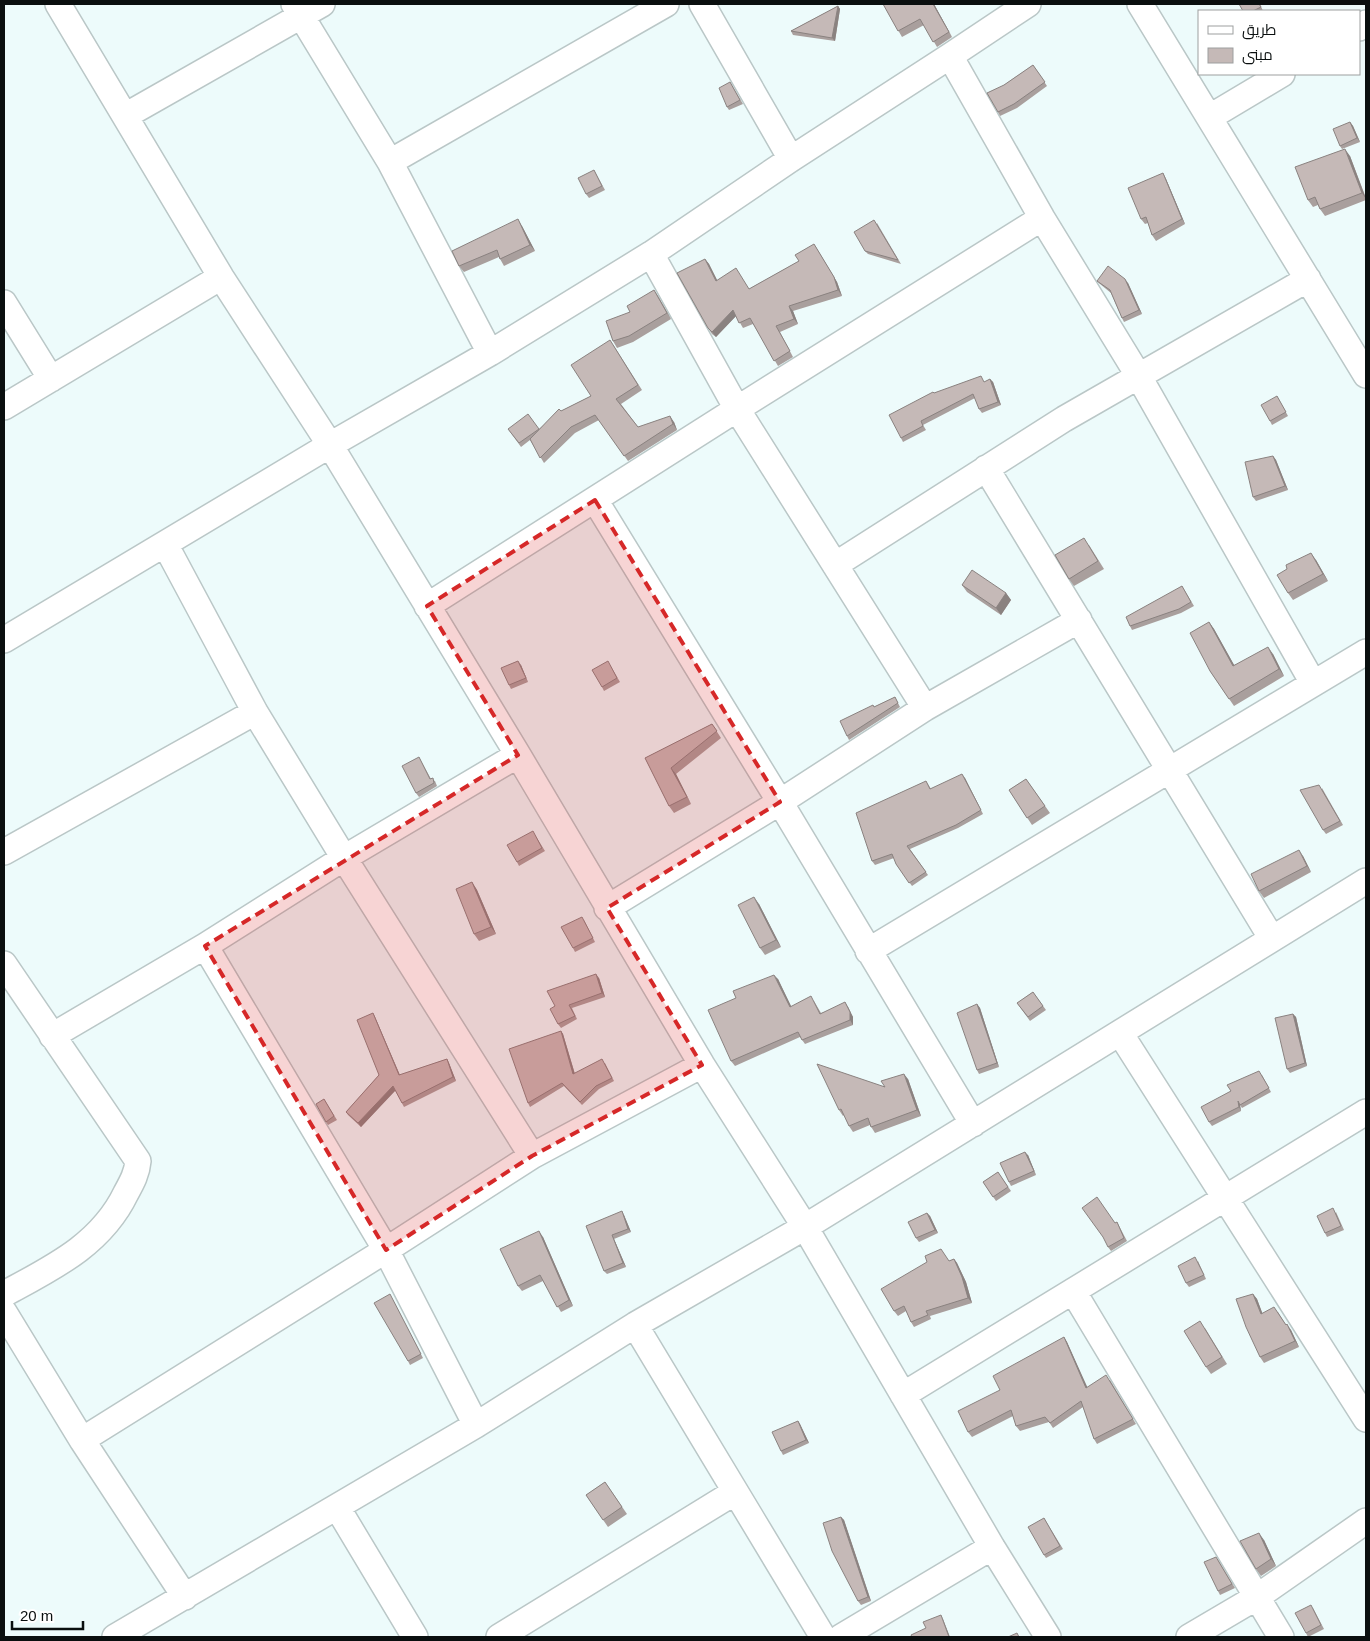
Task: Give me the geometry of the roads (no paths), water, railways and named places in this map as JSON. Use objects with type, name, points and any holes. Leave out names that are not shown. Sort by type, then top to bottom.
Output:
[{"type":"street","points":[[58,4],[221,277],[330,445],[518,755],[607,908],[702,1065],[805,1226],[992,1547],[1048,1637]]},
{"type":"street","points":[[390,162],[666,4]]},
{"type":"street","points":[[702,4],[791,159]]},
{"type":"street","points":[[6,635],[165,544],[330,445],[490,354],[651,254],[791,159],[1028,4]]},
{"type":"street","points":[[1140,4],[1366,375]]},
{"type":"street","points":[[125,116],[306,8],[390,162],[490,354]]},
{"type":"street","points":[[950,56],[1042,218],[1138,376],[1313,683]]},
{"type":"street","points":[[1210,117],[1280,75]]},
{"type":"street","points":[[427,606],[1042,218]]},
{"type":"street","points":[[651,254],[737,409],[925,708]]},
{"type":"street","points":[[4,407],[221,277]]},
{"type":"street","points":[[835,565],[986,468],[1138,376],[1308,279]]},
{"type":"street","points":[[4,303],[51,379]]},
{"type":"street","points":[[986,468],[1272,939]]},
{"type":"street","points":[[595,500],[780,802],[973,1124]]},
{"type":"street","points":[[165,544],[255,712],[344,858],[532,1156]]},
{"type":"street","points":[[607,908],[780,802],[925,708],[1078,620]]},
{"type":"street","points":[[868,951],[1366,652]]},
{"type":"street","points":[[4,852],[255,712]]},
{"type":"street","points":[[52,1036],[205,946],[344,858],[518,755]]},
{"type":"street","points":[[115,1637],[476,1425],[635,1325],[805,1226],[973,1124],[1366,881]]},
{"type":"street","points":[[205,946],[386,1250],[476,1425]]},
{"type":"street","points":[[4,964],[138,1161],[138,1169],[123,1201],[103,1229],[62,1263],[4,1294]]},
{"type":"street","points":[[1120,1033],[1366,1420]]},
{"type":"street","points":[[82,1440],[386,1250],[532,1156],[702,1065]]},
{"type":"street","points":[[903,1395],[1366,1112]]},
{"type":"street","points":[[1073,1291],[1282,1637]]},
{"type":"street","points":[[4,1312],[82,1440],[185,1597]]},
{"type":"street","points":[[635,1325],[823,1637]]},
{"type":"street","points":[[498,1637],[736,1492]]},
{"type":"street","points":[[337,1507],[415,1637]]},
{"type":"street","points":[[1189,1637],[1257,1597],[1366,1521]]},
{"type":"street","points":[[842,1637],[992,1547]]}]
